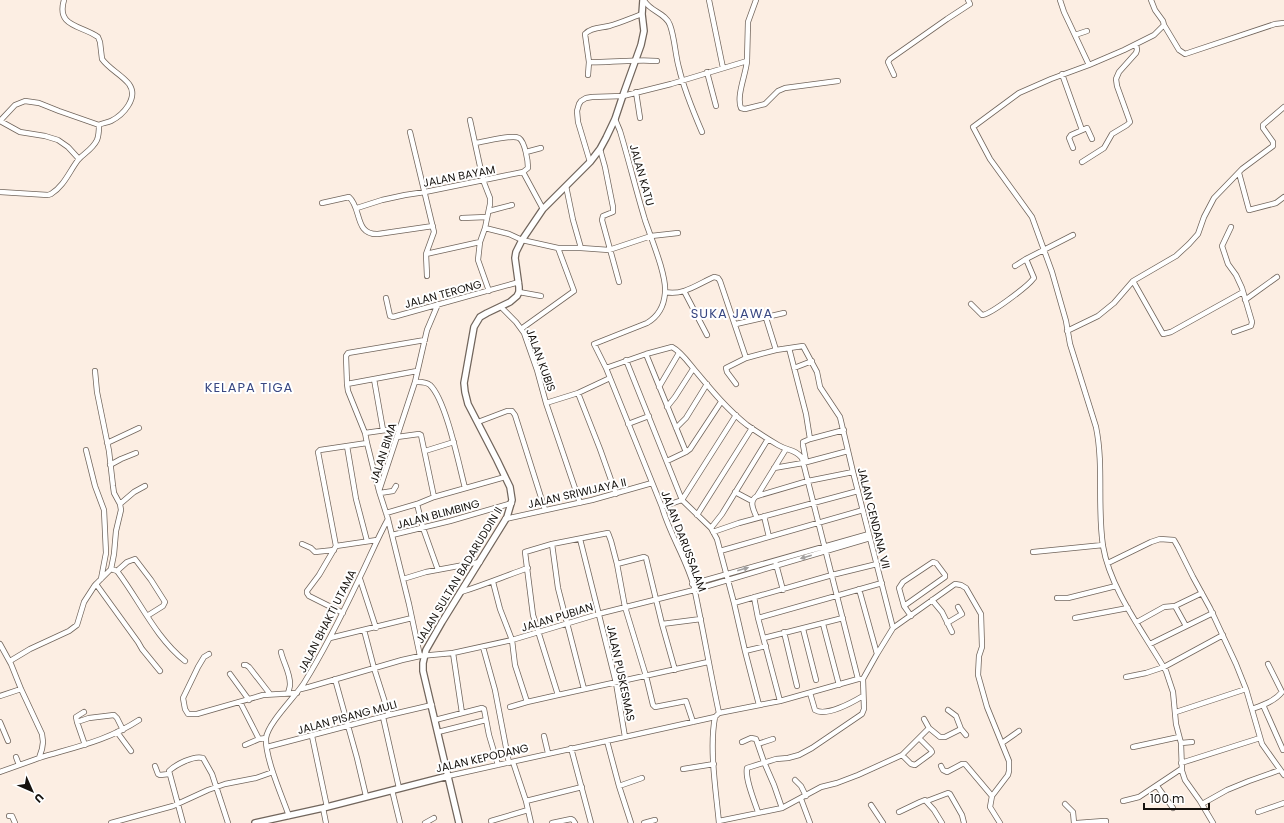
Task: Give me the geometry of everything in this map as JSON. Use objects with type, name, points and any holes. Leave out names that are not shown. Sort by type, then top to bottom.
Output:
[{"type":"street","points":[[64,0],[62,12],[65,19],[98,37],[101,44],[102,59],[128,83],[132,91],[132,96],[128,106],[124,111],[110,121],[99,124],[39,103],[25,101],[15,105],[0,121],[20,132],[45,136],[58,140],[68,147],[79,159]]},
{"type":"street","points":[[540,296],[519,292],[515,258],[516,252],[522,240],[543,209],[590,162],[600,149],[615,119],[642,45],[644,31],[642,14],[643,0]]},
{"type":"street","points":[[643,0],[666,18],[670,24],[683,81],[702,132]]},
{"type":"street","points":[[709,0],[723,68]]},
{"type":"street","points":[[756,0],[748,22],[747,61],[741,91],[741,108],[744,109],[764,104],[778,91],[785,88],[838,81]]},
{"type":"street","points":[[894,75],[888,62],[890,59],[946,19],[970,4],[968,0]]},
{"type":"street","points":[[1060,0],[1064,12],[1089,65]]},
{"type":"street","points":[[1151,0],[1155,10],[1164,21],[1164,25],[1179,50],[1184,54],[1275,24],[1284,23]]},
{"type":"street","points":[[588,74],[589,62],[585,34],[589,30],[609,26],[642,14]]},
{"type":"street","points":[[1164,25],[1154,35],[1136,44],[1089,65],[1062,74],[1019,93],[973,127],[990,159],[1032,217],[1052,272],[1066,321],[1070,344],[1096,427],[1100,466],[1100,510],[1103,545],[1108,563],[1116,586],[1164,667],[1170,681],[1176,712],[1176,724],[1180,743],[1182,769],[1185,780],[1213,823]]},
{"type":"street","points":[[1075,35],[1087,31]]},
{"type":"street","points":[[1082,162],[1104,148],[1112,134],[1130,122],[1117,86],[1116,79],[1119,72],[1136,53],[1136,44]]},
{"type":"street","points":[[589,62],[604,63],[636,60],[657,61]]},
{"type":"street","points":[[590,162],[578,122],[577,111],[579,104],[586,98],[623,96],[683,81],[707,72],[747,61]]},
{"type":"street","points":[[707,72],[716,106]]},
{"type":"street","points":[[1062,74],[1082,130]]},
{"type":"street","points":[[636,92],[640,118]]},
{"type":"street","points":[[1067,331],[1098,316],[1114,303],[1133,281],[1176,256],[1189,244],[1198,234],[1204,217],[1214,198],[1242,170],[1272,146],[1273,142],[1263,128],[1263,125],[1284,107]]},
{"type":"street","name":"JALAN KATU","points":[[615,119],[664,279],[665,292]]},
{"type":"street","points":[[470,120],[483,180],[490,198],[489,211],[480,242],[478,260],[489,291]]},
{"type":"street","points":[[0,192],[48,196],[51,194],[68,177],[79,159],[88,152],[96,142],[98,138],[99,124]]},
{"type":"street","points":[[1073,148],[1069,137],[1071,135],[1086,128],[1088,129],[1092,139]]},
{"type":"street","points":[[410,132],[434,232],[434,236],[426,254],[427,276]]},
{"type":"street","points":[[475,143],[514,137],[522,141],[526,152],[528,168],[523,172],[543,209]]},
{"type":"street","points":[[526,152],[540,148]]},
{"type":"street","points":[[600,149],[613,207],[613,212],[603,216],[602,220],[619,282]]},
{"type":"street","name":"JALAN BAYAM","points":[[357,208],[405,195],[523,172]]},
{"type":"street","points":[[1239,173],[1249,210],[1276,202],[1284,197]]},
{"type":"street","points":[[566,186],[581,248]]},
{"type":"street","points":[[322,203],[349,197],[357,208],[360,224],[364,230],[370,234],[433,226]]},
{"type":"street","points":[[489,211],[512,205]]},
{"type":"street","points":[[462,218],[487,217]]},
{"type":"street","points":[[1231,227],[1222,246],[1228,264],[1236,275],[1243,292],[1252,324],[1234,332]]},
{"type":"street","points":[[485,228],[509,234],[522,240],[558,248],[609,250],[651,236],[678,233]]},
{"type":"street","points":[[1015,266],[1073,235]]},
{"type":"street","points":[[426,254],[480,242]]},
{"type":"street","points":[[521,329],[574,291],[558,248]]},
{"type":"street","points":[[971,304],[980,313],[985,315],[1032,281],[1034,278],[1026,259]]},
{"type":"street","points":[[665,292],[672,294],[684,291],[714,277],[718,278],[736,324],[746,358]]},
{"type":"street","points":[[1245,300],[1277,277]]},
{"type":"street","points":[[1133,281],[1163,334],[1171,332],[1243,292]]},
{"type":"street","name":"JALAN TERONG","points":[[386,298],[390,316],[393,317],[519,282]]},
{"type":"street","points":[[684,291],[707,335]]},
{"type":"street","name":"JALAN SULTAN BADARUDDIN II","points":[[459,823],[423,671],[422,656],[480,562],[505,519],[512,503],[512,494],[505,477],[468,404],[464,383],[474,327],[480,317],[514,299],[519,292]]},
{"type":"street","name":"JALAN DARUSSALAM","points":[[665,292],[660,313],[654,319],[594,344],[606,368],[662,507],[666,523],[687,568],[694,590],[701,619],[717,715],[713,742],[719,822]]},
{"type":"street","name":"JALAN BIMA","points":[[422,656],[380,492],[415,382],[427,330],[438,304]]},
{"type":"street","name":"JALAN KUBIS","points":[[501,307],[524,333],[580,502]]},
{"type":"street","points":[[736,324],[784,313]]},
{"type":"street","points":[[766,318],[776,350]]},
{"type":"street","points":[[396,486],[393,491],[380,492],[365,433],[348,391],[346,356],[348,353],[425,340]]},
{"type":"street","name":"JALAN CENDANA VII","points":[[789,348],[803,346],[817,372],[820,387],[840,417],[852,472],[893,628]]},
{"type":"street","points":[[606,368],[626,360],[672,347],[694,369],[722,402],[736,415],[768,439],[786,449],[794,450],[805,463]]},
{"type":"street","points":[[736,384],[727,372],[726,368],[746,358],[789,348],[806,414],[810,439]]},
{"type":"street","points":[[646,354],[686,452]]},
{"type":"street","points":[[659,387],[679,354]]},
{"type":"street","points":[[626,360],[682,500],[712,530],[717,539],[759,705]]},
{"type":"street","points":[[794,368],[812,361]]},
{"type":"street","points":[[667,407],[694,369]]},
{"type":"street","points":[[10,661],[30,648],[75,627],[79,622],[84,602],[96,584],[110,569],[114,554],[116,531],[121,513],[120,504],[114,492],[107,443],[96,392],[95,371]]},
{"type":"street","points":[[347,384],[417,371]]},
{"type":"street","points":[[546,403],[578,393],[610,378]]},
{"type":"street","points":[[374,379],[383,430]]},
{"type":"street","points":[[415,382],[426,383],[430,386],[436,393],[441,403],[454,442],[465,488]]},
{"type":"street","points":[[676,428],[686,418],[707,384]]},
{"type":"street","points":[[578,393],[616,494]]},
{"type":"street","points":[[667,461],[690,449],[722,402]]},
{"type":"street","points":[[478,422],[507,411],[512,411],[515,416],[545,510]]},
{"type":"street","points":[[662,507],[682,500],[736,415]]},
{"type":"street","points":[[628,424],[649,416]]},
{"type":"street","points":[[107,443],[139,428]]},
{"type":"street","points":[[365,433],[400,428]]},
{"type":"street","points":[[697,515],[752,428]]},
{"type":"street","points":[[758,812],[746,769],[748,767],[776,759],[799,755],[812,748],[864,712],[861,679],[843,618],[813,503],[803,445],[803,442],[810,439],[844,430]]},
{"type":"street","points":[[397,437],[420,434],[434,497]]},
{"type":"street","points":[[712,530],[768,439]]},
{"type":"street","points":[[425,451],[454,442]]},
{"type":"street","points":[[343,614],[309,596],[307,593],[335,548],[318,452],[320,450],[367,443]]},
{"type":"street","points":[[347,446],[356,499],[367,541]]},
{"type":"street","points":[[752,501],[753,498],[757,496],[786,449]]},
{"type":"street","points":[[86,450],[95,486],[104,510],[106,553],[101,579]]},
{"type":"street","points":[[774,468],[805,463],[848,451]]},
{"type":"street","points":[[110,465],[136,452]]},
{"type":"street","points":[[757,496],[808,481],[852,472]]},
{"type":"street","points":[[386,513],[417,504],[434,497],[505,477]]},
{"type":"street","name":"JALAN SRIWIJAYA II","points":[[505,519],[616,494],[652,483]]},
{"type":"street","points":[[120,504],[134,492],[145,486]]},
{"type":"street","points":[[712,530],[858,491]]},
{"type":"street","points":[[735,492],[752,501],[757,518]]},
{"type":"street","name":"JALAN BLIMBING","points":[[392,535],[423,528],[512,503]]},
{"type":"street","points":[[417,504],[423,528],[438,570]]},
{"type":"street","points":[[720,550],[863,510]]},
{"type":"street","points":[[764,516],[769,537]]},
{"type":"street","name":"JALAN BHAKTI UTAMA","points":[[266,738],[270,728],[299,691],[323,652],[343,614],[388,519]]},
{"type":"street","points":[[558,695],[538,633],[530,596],[528,568],[525,554],[527,551],[552,544],[608,533],[617,564],[625,607],[646,676],[653,705],[655,707],[685,701],[687,702],[693,722]]},
{"type":"street","points":[[692,584],[776,560],[826,549],[869,536]]},
{"type":"street","name":"JALAN PUSKESMAS","points":[[580,539],[616,683],[625,737]]},
{"type":"street","points":[[1108,563],[1151,542],[1160,539],[1174,540],[1223,635],[1246,689],[1260,738],[1268,754],[1284,775]]},
{"type":"street","points":[[302,544],[311,548],[315,552],[377,540]]},
{"type":"street","points":[[552,544],[558,588],[584,689]]},
{"type":"street","points":[[1033,552],[1103,545]]},
{"type":"street","name":"JALAN PUBIAN","points":[[209,654],[204,657],[183,698],[186,711],[190,714],[196,714],[270,694],[299,691],[402,660],[422,656],[453,653],[512,640],[598,614],[694,590],[777,566],[826,549]]},
{"type":"street","points":[[617,564],[645,557],[656,598],[655,600],[675,670]]},
{"type":"street","points":[[117,572],[127,562],[135,559],[151,580],[165,604],[147,616]]},
{"type":"street","points":[[776,560],[783,590]]},
{"type":"street","points":[[403,580],[438,570],[480,562]]},
{"type":"street","points":[[904,606],[944,578],[945,575],[936,563],[933,562],[903,582],[899,588],[904,606],[911,616]]},
{"type":"street","points":[[734,603],[832,575],[877,564]]},
{"type":"street","points":[[461,592],[493,582],[503,576],[528,568]]},
{"type":"street","points":[[110,569],[117,572],[155,628],[178,656],[185,661]]},
{"type":"street","points":[[360,578],[376,628]]},
{"type":"street","points":[[493,582],[500,609],[512,640],[515,665],[527,702]]},
{"type":"street","points":[[758,618],[882,583]]},
{"type":"street","points":[[96,584],[142,649],[160,671]]},
{"type":"street","points":[[861,679],[893,628],[955,584],[966,588],[981,614],[982,647],[979,656],[978,675],[987,707],[1002,744],[1010,771],[992,796],[990,807],[999,822]]},
{"type":"street","points":[[1057,598],[1068,598],[1116,586]]},
{"type":"street","points":[[859,589],[877,654]]},
{"type":"street","points":[[1137,622],[1164,607],[1175,606],[1202,593]]},
{"type":"street","points":[[754,597],[758,618],[780,701]]},
{"type":"street","points":[[932,600],[942,612],[952,632]]},
{"type":"street","points":[[1175,606],[1186,626]]},
{"type":"street","points":[[947,623],[962,614],[958,607]]},
{"type":"street","points":[[1075,618],[1128,608]]},
{"type":"street","points":[[1150,644],[1213,613]]},
{"type":"street","points":[[330,638],[412,618]]},
{"type":"street","points":[[764,638],[843,618]]},
{"type":"street","points":[[662,624],[701,619]]},
{"type":"street","points":[[823,624],[839,685]]},
{"type":"street","points":[[803,629],[816,680]]},
{"type":"street","points":[[364,630],[386,716],[399,788]]},
{"type":"street","points":[[784,632],[797,686]]},
{"type":"street","points":[[1126,677],[1146,673],[1164,667],[1223,635]]},
{"type":"street","points":[[0,644],[10,661],[42,734],[43,742],[39,758]]},
{"type":"street","points":[[745,651],[766,646]]},
{"type":"street","points":[[483,647],[495,690],[511,763],[526,801],[531,823]]},
{"type":"street","points":[[281,652],[290,683],[288,693]]},
{"type":"street","points":[[453,653],[462,713]]},
{"type":"street","points":[[510,707],[708,662]]},
{"type":"street","points":[[1252,709],[1279,696],[1282,692],[1268,664]]},
{"type":"street","points":[[244,665],[249,667],[270,694]]},
{"type":"street","points":[[230,674],[250,700]]},
{"type":"street","points":[[335,679],[349,726],[366,796]]},
{"type":"street","name":"JALAN KEPODANG","points":[[255,823],[283,820],[289,816],[325,808],[366,796],[448,776],[693,722],[780,701],[861,679]]},
{"type":"street","points":[[0,696],[21,689]]},
{"type":"street","points":[[1176,712],[1246,689]]},
{"type":"street","points":[[810,693],[815,710],[820,712],[842,707],[863,696]]},
{"type":"street","points":[[240,702],[258,739]]},
{"type":"street","name":"JALAN PISANG MULI","points":[[268,747],[432,705]]},
{"type":"street","points":[[1263,705],[1283,750]]},
{"type":"street","points":[[435,720],[482,708],[485,710],[489,735],[498,765]]},
{"type":"street","points":[[948,710],[956,716],[961,729],[966,734]]},
{"type":"street","points":[[84,712],[76,717],[85,745]]},
{"type":"street","points":[[77,722],[89,718],[114,715],[123,730]]},
{"type":"street","points":[[924,719],[929,728],[940,737],[945,737],[961,729]]},
{"type":"street","points":[[0,772],[39,758],[99,740],[123,730],[139,720]]},
{"type":"street","points":[[438,732],[486,720]]},
{"type":"street","points":[[0,723],[8,741]]},
{"type":"street","points":[[719,822],[758,812],[782,808],[821,787],[852,778],[902,755],[929,728]]},
{"type":"street","points":[[1002,744],[1019,731]]},
{"type":"street","points":[[117,732],[131,751]]},
{"type":"street","points":[[312,736],[325,808],[326,823]]},
{"type":"street","points":[[544,736],[548,754]]},
{"type":"street","points":[[1133,747],[1179,736]]},
{"type":"street","points":[[245,745],[258,739],[266,738],[273,772],[289,816]]},
{"type":"street","points":[[742,742],[755,738],[782,808]]},
{"type":"street","points":[[902,755],[911,764],[915,765],[932,752],[919,738]]},
{"type":"street","points":[[1181,762],[1260,738]]},
{"type":"street","points":[[758,744],[773,740]]},
{"type":"street","points":[[607,741],[631,823]]},
{"type":"street","points":[[1180,743],[1192,742]]},
{"type":"street","points":[[572,748],[591,823]]},
{"type":"street","points":[[183,823],[169,774],[170,769],[181,763],[200,757],[203,758],[208,765],[228,823]]},
{"type":"street","points":[[16,758],[19,765]]},
{"type":"street","points":[[683,769],[714,764]]},
{"type":"street","points":[[941,766],[943,770],[948,772],[962,764],[965,764],[992,796]]},
{"type":"street","points":[[155,766],[160,776],[169,774]]},
{"type":"street","points":[[1123,801],[1139,797],[1182,769]]},
{"type":"street","points":[[1202,804],[1227,790],[1280,770]]},
{"type":"street","points":[[111,823],[178,804],[216,787],[238,780],[256,778],[273,772]]},
{"type":"street","points":[[619,786],[642,778]]},
{"type":"street","points":[[795,780],[806,796]]},
{"type":"street","points":[[1157,786],[1173,808]]},
{"type":"street","points":[[526,801],[582,787]]},
{"type":"street","points":[[392,790],[400,823]]},
{"type":"street","points":[[899,812],[923,800],[927,801],[948,793],[962,815],[964,823]]},
{"type":"street","points":[[801,799],[810,823]]},
{"type":"street","points":[[927,801],[942,823]]},
{"type":"street","points":[[1258,812],[1284,803]]},
{"type":"street","points":[[1065,804],[1073,812],[1076,823],[1104,821],[1106,821],[1106,823]]},
{"type":"street","points":[[871,805],[883,823]]},
{"type":"street","points":[[491,821],[528,810]]},
{"type":"street","points":[[9,816],[12,816],[15,823]]},
{"type":"street","points":[[501,817],[503,823]]},
{"type":"street","points":[[425,823],[434,818]]},
{"type":"street","points":[[552,823],[571,819],[575,823]]},
{"type":"street","points":[[644,823],[655,820]]},
{"type":"district","name":"SUKA JAWA","points":[[732,313]]},
{"type":"district","name":"KELAPA TIGA","points":[[249,387]]}]
